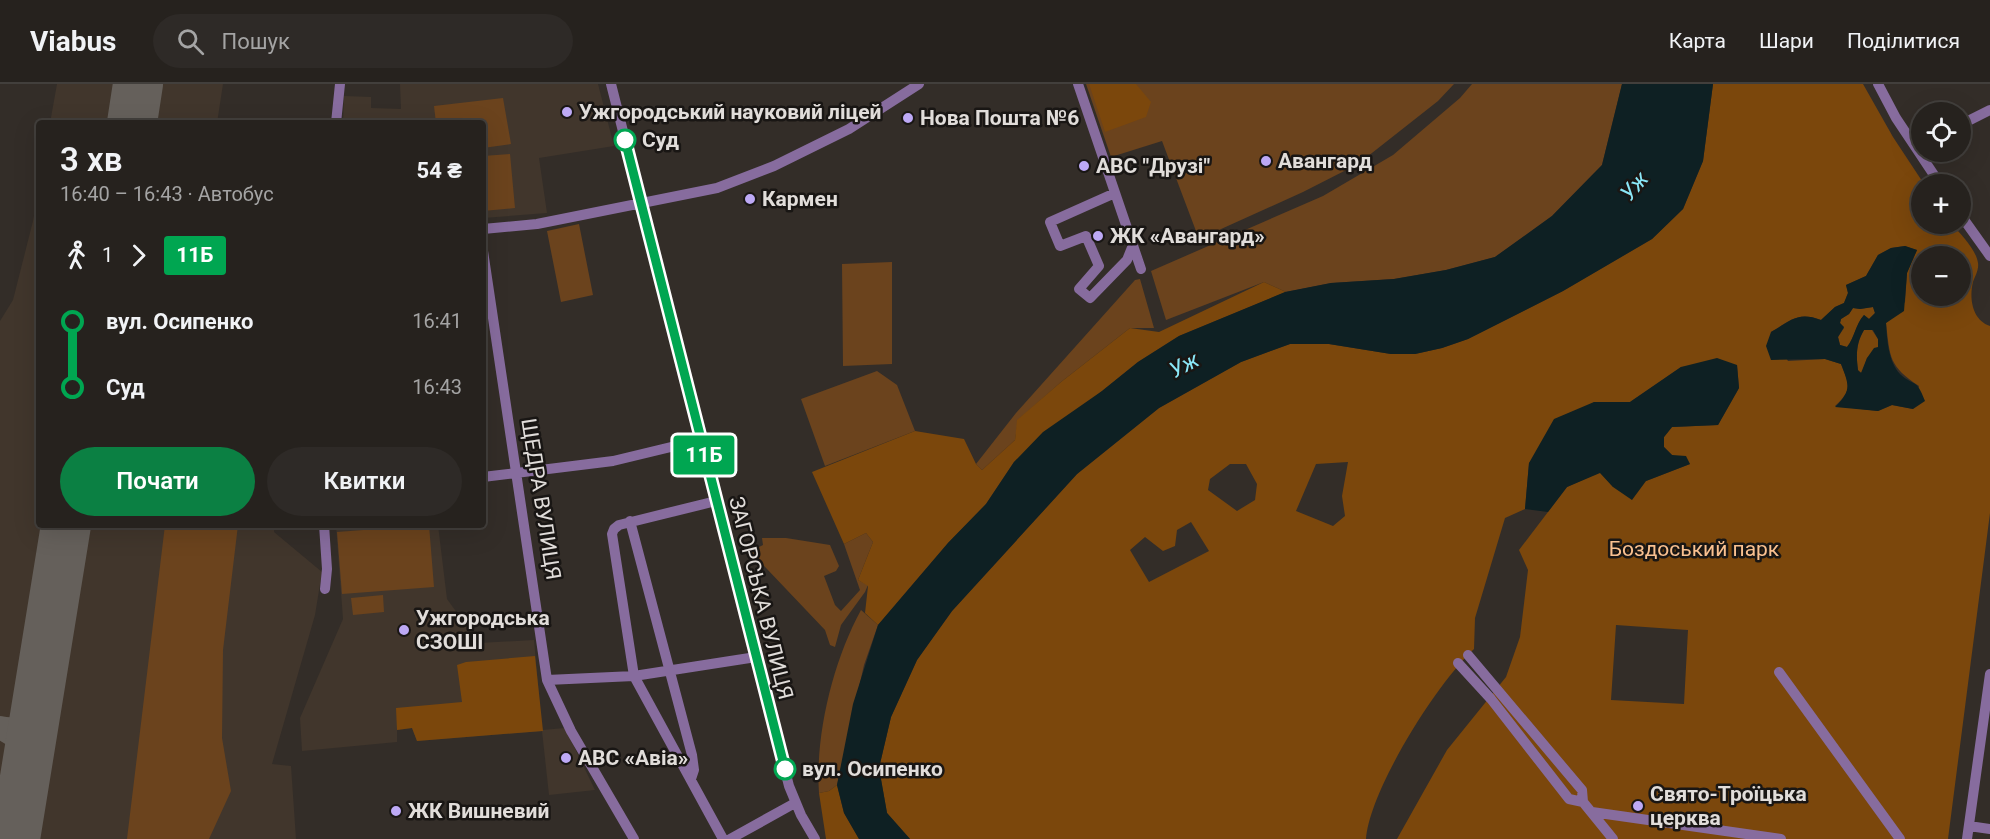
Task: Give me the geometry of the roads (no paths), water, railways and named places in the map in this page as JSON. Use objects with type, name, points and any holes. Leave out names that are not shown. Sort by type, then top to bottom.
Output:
[{"type":"street","points":[[336,120],[340,84]]},
{"type":"street","name":"ЗАГОРСЬКА ВУЛИЦЯ","points":[[610,84],[642,202],[700,440],[789,786],[795,803],[814,839]]},
{"type":"street","points":[[486,229],[537,224],[717,188],[774,166],[866,120],[919,84]]},
{"type":"street","points":[[1078,84],[1141,269]]},
{"type":"street","points":[[1878,84],[1896,118],[1911,138]]},
{"type":"street","points":[[1971,120],[1990,110]]},
{"type":"street","points":[[1115,193],[1050,222],[1060,246],[1086,236],[1099,266],[1079,289],[1090,298],[1127,260],[1133,244]]},
{"type":"street","points":[[1971,229],[1990,256]]},
{"type":"street","name":"ЩЕДРА ВУЛИЦЯ","points":[[486,270],[547,680],[571,731],[634,839]]},
{"type":"street","points":[[486,477],[613,461],[700,440]]},
{"type":"street","points":[[716,501],[619,525],[612,534],[634,676],[723,839]]},
{"type":"street","points":[[630,522],[670,671],[677,706],[692,755],[694,770],[691,779]]},
{"type":"street","points":[[324,528],[327,569],[324,589]]},
{"type":"street","points":[[1468,655],[1582,790],[1583,802]]},
{"type":"street","points":[[547,680],[634,676],[756,657]]},
{"type":"street","points":[[1458,663],[1491,699],[1569,799],[1583,802],[1612,839]]},
{"type":"street","points":[[1779,672],[1900,839]]},
{"type":"street","points":[[1967,839],[1986,741],[1990,674]]},
{"type":"street","points":[[730,839],[795,803]]},
{"type":"street","points":[[1592,812],[1781,839]]},
{"type":"street","points":[[1969,826],[1990,829]]},
{"type":"water","name":"Уж","points":[[1622,84],[1713,84],[1703,161],[1683,209],[1652,239],[1563,291],[1468,339],[1415,354],[1391,354],[1329,344],[1290,344],[1241,362],[1159,408],[1077,474],[952,611],[917,660],[891,717],[879,768],[887,813],[910,839],[859,839],[844,813],[837,785],[853,704],[878,625],[948,543],[986,504],[1014,462],[1043,432],[1102,391],[1138,362],[1179,336],[1285,292],[1331,283],[1394,279],[1446,270],[1495,257],[1552,216],[1602,165]]},
{"type":"water","points":[[1905,246],[1911,248],[1904,311],[1886,323],[1887,336],[1896,369],[1917,385],[1925,401],[1913,409],[1892,405],[1878,411],[1835,407],[1844,396],[1847,387],[1841,364],[1825,359],[1771,360],[1766,346],[1771,332],[1789,321],[1800,317],[1813,317],[1821,320],[1835,307],[1844,303],[1848,293],[1846,285],[1866,276],[1878,255],[1891,248]],"holes":[[[1873,307],[1875,313],[1869,319],[1864,315],[1847,347],[1840,345],[1838,337],[1844,327],[1840,323],[1841,319],[1853,308]],[[1864,330],[1873,330],[1878,339],[1878,347],[1874,348],[1867,358],[1861,373],[1858,370],[1857,359],[1859,340]]]},
{"type":"water","points":[[1717,358],[1737,365],[1739,388],[1718,425],[1672,427],[1664,437],[1664,447],[1672,455],[1686,456],[1690,464],[1646,481],[1632,500],[1613,487],[1600,473],[1567,487],[1548,512],[1525,509],[1529,463],[1554,419],[1594,402],[1630,402],[1681,367]]},
{"type":"place","name":"Ужгородський науковий ліцей","points":[[567,112]]},
{"type":"place","name":"Нова Пошта №6","points":[[908,118]]},
{"type":"place","name":"Суд","points":[[625,140]]},
{"type":"place","name":"Авангард","points":[[1266,161]]},
{"type":"place","name":"ABC \"Друзі\"","points":[[1084,166]]},
{"type":"place","name":"Кармен","points":[[750,199]]},
{"type":"place","name":"ЖК «Авангард»","points":[[1098,236]]},
{"type":"place","name":"Ужгородська СЗОШІ","points":[[404,630]]},
{"type":"place","name":"ABC «Авіа»","points":[[566,758]]},
{"type":"place","name":"вул. Осипенко","points":[[785,769]]},
{"type":"place","name":"Свято-Троїцька церква","points":[[1638,806]]},
{"type":"place","name":"ЖК Вишневий","points":[[396,811]]},
{"type":"park label","name":"Боздоський парк","points":[[1694,549]]}]
